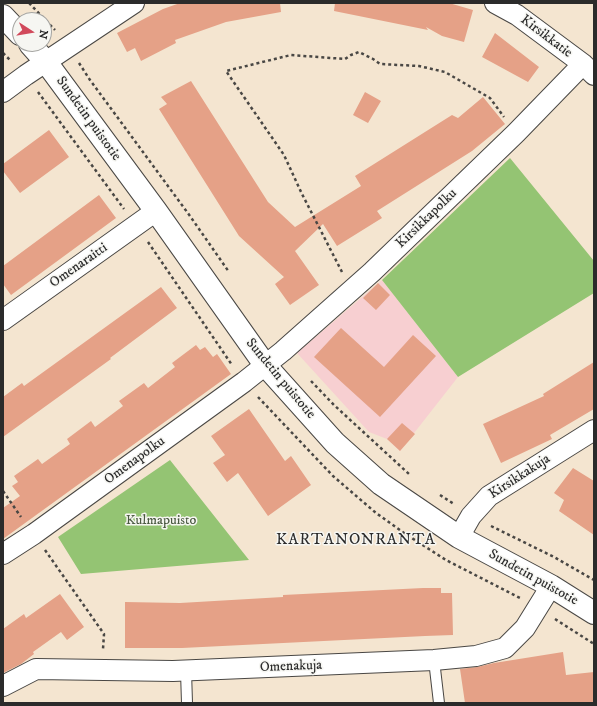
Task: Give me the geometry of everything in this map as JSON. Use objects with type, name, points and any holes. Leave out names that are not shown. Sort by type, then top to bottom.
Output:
[{"type":"street","points":[[3,92],[134,3]]},
{"type":"street","name":"Kirsikkatie","points":[[495,3],[517,15],[588,70]]},
{"type":"street","points":[[3,16],[12,26]]},
{"type":"street","name":"Sundetin puistotie","points":[[37,52],[156,211],[265,365],[335,443],[350,458],[381,484],[459,537],[550,586],[594,613]]},
{"type":"street","name":"Kirsikkapolku","points":[[265,365],[283,351],[351,290],[516,133],[588,70]]},
{"type":"street","name":"Omenaraitti","points":[[3,320],[156,211]]},
{"type":"street","name":"Omenapolku","points":[[3,554],[34,534],[244,382],[265,365]]},
{"type":"street","name":"Kirsikkakuja","points":[[459,537],[471,516],[489,496],[594,430]]},
{"type":"street","name":"Omenakuja","points":[[3,686],[36,669],[186,671],[434,660],[476,656],[505,648],[525,628],[550,586]]},
{"type":"lane","points":[[434,660],[439,703]]},
{"type":"lane","points":[[186,671],[187,703]]},
{"type":"path","points":[[29,3],[69,46],[90,80],[190,216],[230,274]]},
{"type":"path","points":[[351,290],[302,194],[284,155],[226,71],[290,55],[345,60],[358,52],[380,64],[419,66],[445,72],[490,98],[516,133]]},
{"type":"path","points":[[309,378],[339,410],[411,476]]},
{"type":"path","points":[[3,491],[104,634],[102,671]]},
{"type":"path","points":[[435,492],[471,516],[554,557],[594,580]]},
{"type":"shaded area","points":[[382,280],[458,377],[400,451],[387,439],[369,432],[297,353]]},
{"type":"green space","points":[[510,158],[594,261],[594,293],[458,377],[382,280]]},
{"type":"green space","name":"Kulmapuisto","points":[[170,460],[249,560],[81,574],[58,537]]},
{"type":"building","points":[[180,3],[280,3],[281,12],[226,22],[175,40],[176,43],[141,61],[135,48],[127,52],[117,33],[163,9]]},
{"type":"building","points":[[335,3],[449,3],[473,10],[464,42],[442,36],[426,27],[428,30],[334,11]]},
{"type":"building","points":[[495,33],[539,67],[528,82],[482,57]]},
{"type":"building","points":[[191,81],[268,202],[295,227],[361,186],[355,176],[452,115],[458,118],[483,97],[505,124],[472,151],[377,211],[382,218],[337,246],[323,224],[295,251],[319,285],[290,305],[275,284],[284,277],[239,236],[159,109],[167,104],[161,97]]},
{"type":"building","points":[[365,92],[381,101],[368,123],[353,115]]},
{"type":"building","points":[[49,130],[69,157],[20,193],[3,171],[3,164]]},
{"type":"building","points":[[99,195],[116,218],[11,295],[3,284],[3,266]]},
{"type":"building","points":[[378,283],[390,295],[376,310],[363,298]]},
{"type":"building","points":[[161,287],[177,308],[110,358],[111,359],[3,437],[3,397],[22,383],[24,386]]},
{"type":"building","points":[[341,328],[384,367],[413,335],[436,356],[380,417],[314,357]]},
{"type":"building","points":[[196,345],[200,350],[205,347],[213,357],[217,354],[231,374],[3,539],[3,508],[20,496],[12,486],[18,482],[14,476],[38,459],[42,464],[70,444],[67,439],[91,421],[95,427],[123,406],[119,401],[144,383],[148,388],[175,367],[172,363]]},
{"type":"building","points":[[594,362],[594,409],[550,435],[552,439],[501,463],[483,424],[544,396],[543,394]]},
{"type":"building","points":[[249,409],[285,461],[291,456],[311,485],[268,516],[238,473],[227,482],[213,463],[225,455],[211,436]]},
{"type":"building","points":[[402,423],[415,434],[400,451],[387,439]]},
{"type":"building","points":[[573,468],[594,481],[594,535],[559,511],[564,500],[554,493]]},
{"type":"building","points":[[441,588],[441,593],[452,593],[453,635],[182,648],[125,648],[125,602],[180,603],[283,597],[283,595]]},
{"type":"building","points":[[60,594],[84,627],[67,640],[61,632],[33,652],[34,654],[21,664],[3,673],[3,629],[24,614],[26,618]]},
{"type":"building","points":[[563,652],[566,675],[594,672],[594,703],[465,703],[460,669]]},
{"type":"district","name":"KARTANONRANTA","points":[[356,541]]}]
